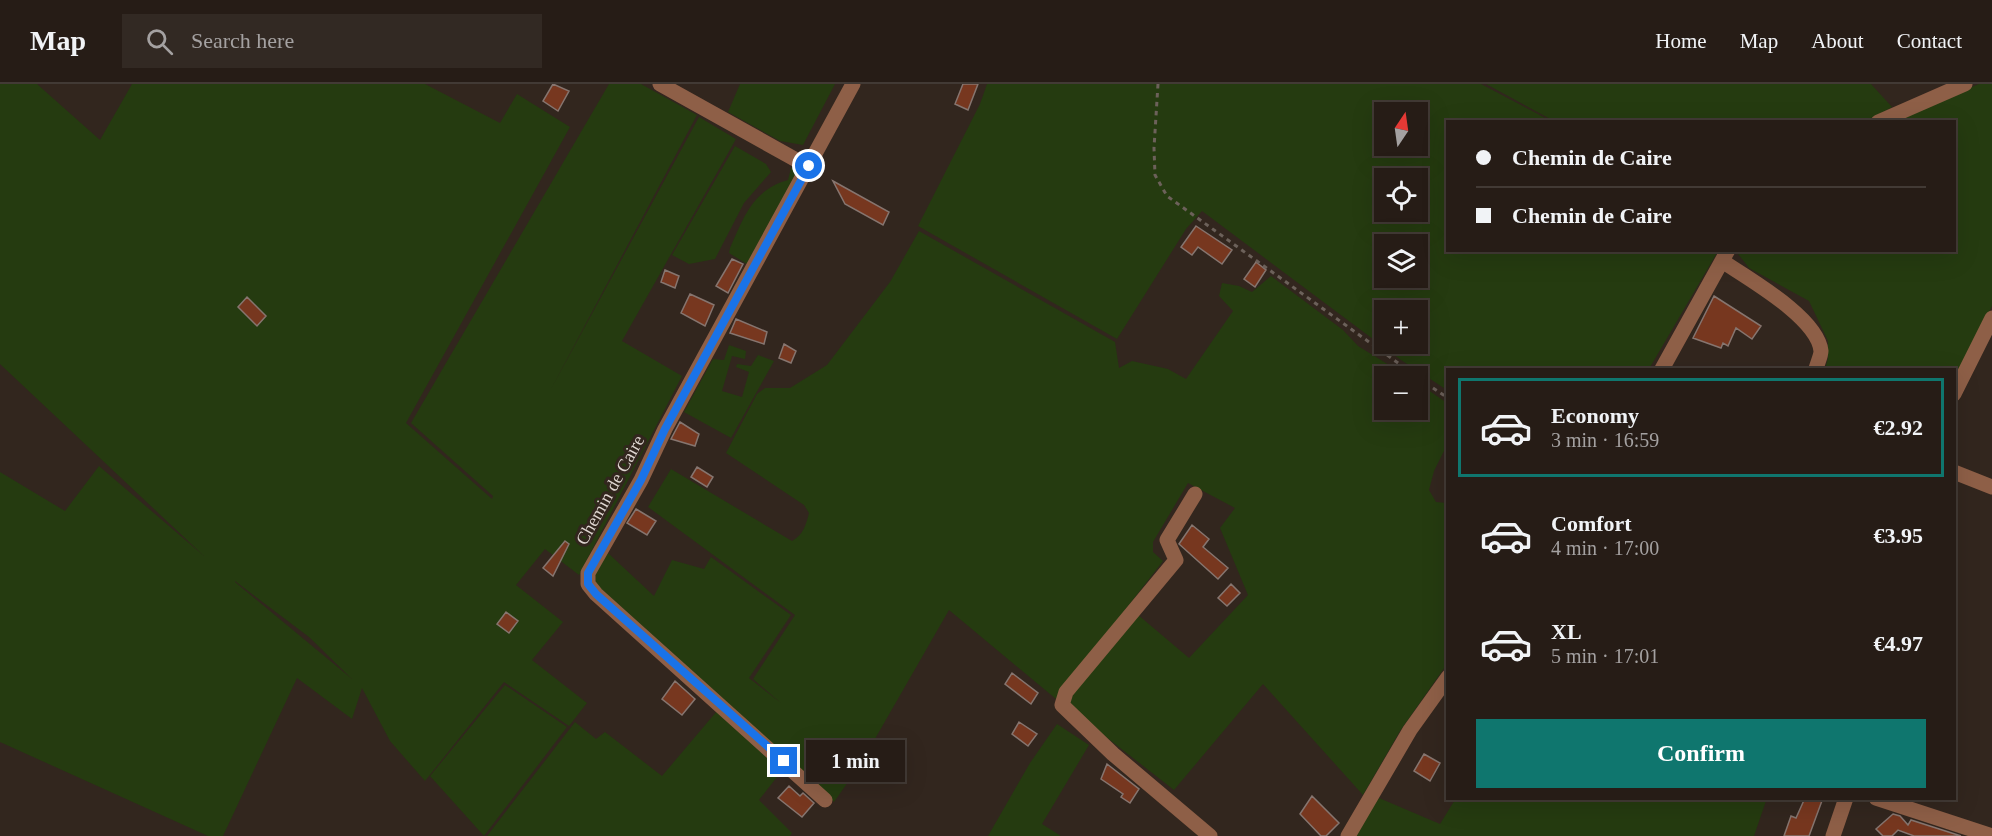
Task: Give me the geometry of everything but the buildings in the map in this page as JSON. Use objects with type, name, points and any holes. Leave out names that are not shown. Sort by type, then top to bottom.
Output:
[{"type":"street","points":[[660,84],[809,166]]},
{"type":"street","name":"Chemin de Caire","points":[[825,800],[596,594],[588,584],[588,573],[641,480],[665,429],[853,84]]},
{"type":"street","points":[[1883,120],[1965,84]]},
{"type":"street","points":[[1663,368],[1725,256],[1813,329],[1821,352],[1815,368]]},
{"type":"street","points":[[1956,390],[1992,318]]},
{"type":"street","points":[[1956,473],[1992,487]]},
{"type":"street","points":[[1195,494],[1167,540],[1176,560],[1066,692],[1062,705],[1113,754],[1210,836]]},
{"type":"street","points":[[1348,836],[1410,730],[1446,680]]},
{"type":"street","points":[[1833,836],[1845,800]]},
{"type":"street","points":[[1882,800],[1992,836]]},
{"type":"path","points":[[1158,84],[1155,175],[1167,196],[1402,366]]},
{"type":"path","points":[[1428,384],[1446,397]]},
{"type":"green space","points":[[0,84],[37,84],[100,140],[132,84],[425,84],[500,123],[517,94],[570,127],[406,423],[492,499],[493,496],[411,423],[609,84],[641,84],[697,115],[551,389],[699,117],[736,139],[622,341],[682,376],[579,575],[545,549],[516,585],[563,622],[532,660],[587,703],[569,726],[504,682],[425,781],[390,741],[362,688],[352,719],[297,678],[223,836],[208,836],[0,742],[0,472],[65,511],[99,466],[204,556],[0,364]],"holes":[[[235,581],[309,637],[352,679]]]},
{"type":"green space","points":[[740,84],[835,84],[803,145],[780,141],[728,112]]},
{"type":"green space","points":[[987,84],[1481,84],[1549,120],[1446,120],[1446,252],[1717,252],[1650,368],[1446,368],[1446,389],[1428,378],[1428,366],[1410,366],[1393,354],[1428,354],[1428,300],[1374,300],[1374,340],[1202,211],[1186,229],[1117,339],[918,226],[980,104]]},
{"type":"green space","points":[[1486,84],[1871,84],[1892,107],[1869,120],[1552,120]]},
{"type":"green space","points":[[1979,84],[1992,84],[1992,306],[1956,377],[1956,368],[1825,368],[1828,341],[1809,301],[1749,268],[1737,252],[1956,252],[1956,120],[1892,120]]},
{"type":"green space","points":[[735,146],[766,164],[771,172],[744,203],[715,259],[689,264],[672,255]]},
{"type":"green space","points":[[796,166],[804,169],[750,266],[729,253],[740,225],[758,197],[776,184],[788,180],[791,168]]},
{"type":"green space","points":[[919,231],[1115,342],[1119,368],[1132,361],[1168,369],[1186,379],[1233,311],[1219,296],[1222,283],[1239,286],[1252,292],[1271,276],[1343,330],[1358,346],[1391,366],[1374,366],[1374,420],[1428,420],[1428,390],[1446,402],[1446,447],[1434,471],[1429,490],[1436,502],[1446,503],[1446,665],[1400,731],[1363,795],[1263,684],[1174,790],[1092,726],[1069,702],[1073,688],[1137,614],[1189,658],[1248,595],[1220,528],[1235,508],[1188,483],[1153,542],[1153,552],[1163,561],[1056,699],[949,610],[860,765],[834,802],[594,584],[596,567],[608,553],[654,596],[672,560],[704,569],[711,557],[791,615],[749,678],[781,703],[753,679],[795,615],[648,507],[671,469],[792,541],[799,536],[809,513],[804,505],[726,453],[757,394],[765,388],[790,388],[827,365],[890,282]]},
{"type":"green space","points":[[729,345],[746,351],[745,359],[732,356],[722,391],[742,397],[749,372],[736,367],[737,364],[751,366],[758,355],[774,361],[731,438],[684,412],[713,359],[724,360]]},
{"type":"green space","points":[[505,685],[567,727],[484,836],[430,776]]},
{"type":"green space","points":[[717,711],[784,768],[759,800],[792,833],[790,836],[487,836],[575,722],[596,739],[605,732],[662,776]]},
{"type":"green space","points":[[1057,724],[1089,745],[1042,824],[1061,836],[988,836],[1030,763]]},
{"type":"green space","points":[[1379,798],[1440,824],[1455,800],[1766,800],[1754,836],[1352,836]]},
{"type":"route","points":[[784,761],[596,594],[588,584],[588,573],[592,562],[641,480],[665,429],[809,166]]}]
